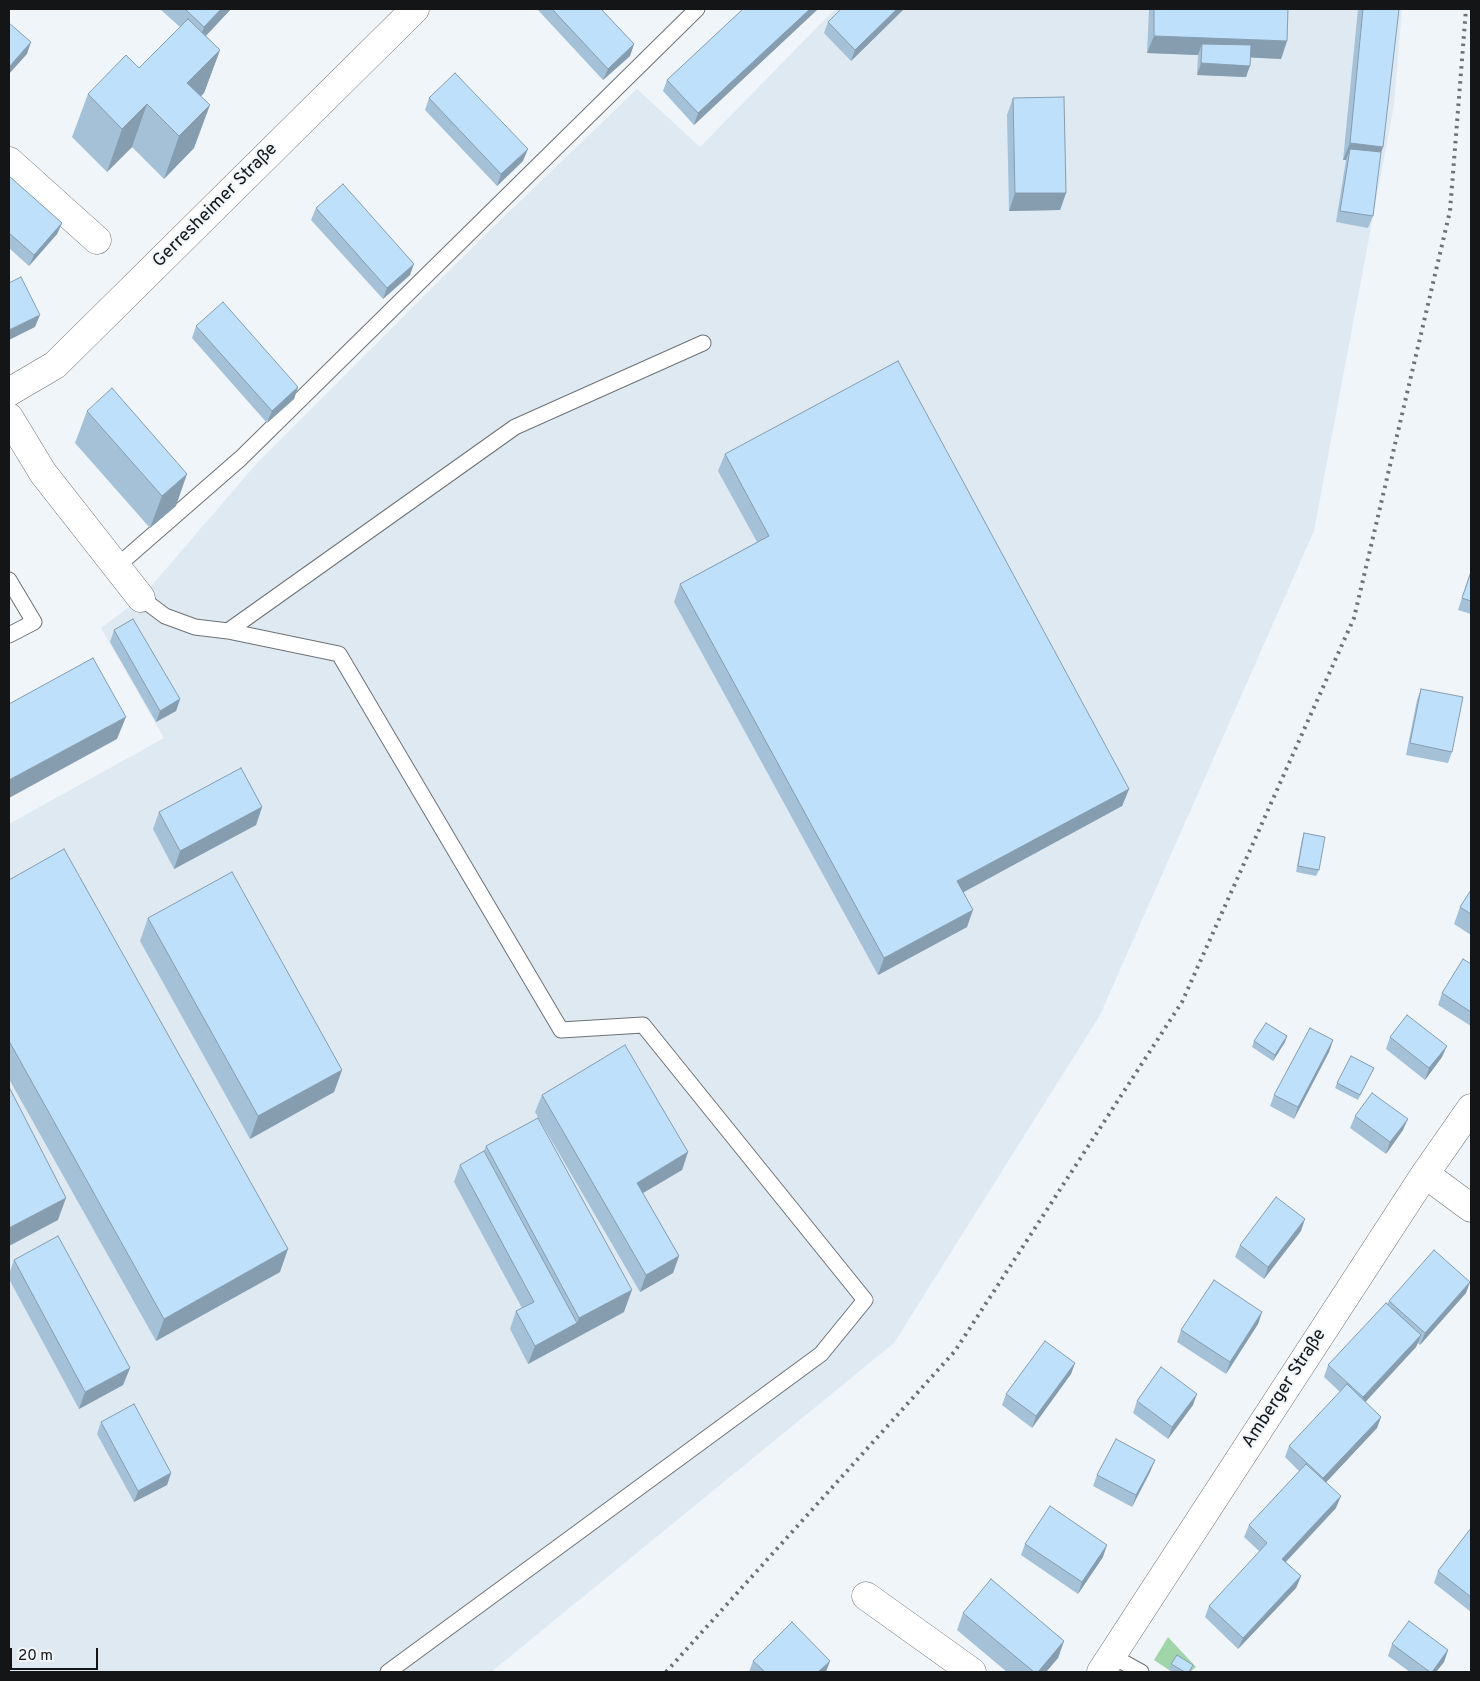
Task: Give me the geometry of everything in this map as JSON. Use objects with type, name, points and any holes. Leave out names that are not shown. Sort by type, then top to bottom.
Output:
[{"type":"street","name":"Gerresheimer Straße","points":[[9,392],[55,365],[415,9]]},
{"type":"street","points":[[9,161],[97,240]]},
{"type":"street","points":[[9,417],[43,472],[141,598]]},
{"type":"street","name":"Amberger Straße","points":[[1107,1664],[1425,1174],[1471,1108]]},
{"type":"street","points":[[1425,1174],[1471,1208]]},
{"type":"street","points":[[866,1596],[972,1672]]},
{"type":"lane","points":[[116,567],[241,458],[697,9]]},
{"type":"lane","points":[[228,631],[515,427],[703,343]]},
{"type":"lane","points":[[9,580],[34,622],[9,635]]},
{"type":"lane","points":[[141,598],[164,616],[195,627],[228,631],[339,654],[561,1030],[643,1025],[865,1300],[821,1354],[388,1672]]},
{"type":"lane","points":[[1107,1664],[1141,1672]]},
{"type":"shaded area","points":[[835,9],[1402,9],[1394,105],[1314,531],[1100,1015],[894,1343],[491,1672],[9,1672],[9,824],[164,738],[101,628],[141,598],[257,463],[488,232],[637,89],[700,147]]},
{"type":"green space","points":[[1168,1637],[1196,1667],[1191,1671],[1175,1661],[1169,1670],[1154,1660]]},
{"type":"building","points":[[185,9],[221,9],[204,27]]},
{"type":"building","points":[[552,9],[601,9],[634,44],[608,69]]},
{"type":"building","points":[[743,9],[810,9],[698,113],[667,80]]},
{"type":"building","points":[[841,9],[897,9],[855,50],[828,22]]},
{"type":"building","points":[[1154,9],[1288,9],[1287,41],[1154,36]]},
{"type":"building","points":[[1363,9],[1399,9],[1383,147],[1350,143]]},
{"type":"building","points":[[188,19],[220,50],[187,83],[210,105],[179,136],[147,104],[122,129],[88,94],[126,55],[139,68]]},
{"type":"building","points":[[9,23],[31,42],[9,67]]},
{"type":"building","points":[[1202,44],[1251,45],[1250,66],[1201,63]]},
{"type":"building","points":[[455,73],[528,149],[501,174],[429,98]]},
{"type":"building","points":[[1064,97],[1066,193],[1015,193],[1013,98]]},
{"type":"building","points":[[1350,149],[1381,152],[1373,216],[1340,211]]},
{"type":"building","points":[[9,176],[62,223],[34,255],[9,233]]},
{"type":"building","points":[[343,184],[414,264],[387,288],[316,208]]},
{"type":"building","points":[[21,277],[40,315],[9,330],[9,283]]},
{"type":"building","points":[[223,302],[298,387],[272,411],[196,326]]},
{"type":"building","points":[[898,361],[1129,789],[957,881],[973,910],[884,958],[680,584],[769,536],[725,454]]},
{"type":"building","points":[[112,388],[187,474],[162,496],[87,411]]},
{"type":"building","points":[[1471,572],[1471,601],[1462,598]]},
{"type":"building","points":[[133,619],[180,699],[160,711],[114,630]]},
{"type":"building","points":[[93,658],[126,717],[9,780],[9,704]]},
{"type":"building","points":[[1421,689],[1463,697],[1452,752],[1410,743]]},
{"type":"building","points":[[241,768],[262,807],[180,851],[159,812]]},
{"type":"building","points":[[1304,833],[1325,837],[1319,870],[1298,866]]},
{"type":"building","points":[[64,849],[288,1249],[164,1319],[9,1041],[9,880]]},
{"type":"building","points":[[232,872],[342,1070],[258,1116],[148,918]]},
{"type":"building","points":[[1471,890],[1471,914],[1460,907]]},
{"type":"building","points":[[1463,959],[1471,964],[1471,1012],[1442,993]]},
{"type":"building","points":[[1407,1015],[1447,1046],[1429,1068],[1390,1037]]},
{"type":"building","points":[[1266,1023],[1287,1036],[1275,1055],[1254,1041]]},
{"type":"building","points":[[1310,1028],[1333,1040],[1298,1107],[1274,1095]]},
{"type":"building","points":[[625,1045],[688,1152],[637,1183],[679,1256],[646,1275],[542,1095]]},
{"type":"building","points":[[1351,1056],[1374,1068],[1360,1095],[1337,1083]]},
{"type":"building","points":[[9,1087],[66,1198],[9,1228]]},
{"type":"building","points":[[1372,1093],[1408,1119],[1390,1142],[1355,1116]]},
{"type":"building","points":[[538,1118],[632,1290],[579,1318],[486,1146]]},
{"type":"building","points":[[484,1151],[577,1323],[535,1346],[516,1311],[534,1302],[460,1165]]},
{"type":"building","points":[[1276,1197],[1305,1219],[1268,1267],[1240,1245]]},
{"type":"building","points":[[58,1236],[130,1368],[85,1392],[14,1260]]},
{"type":"building","points":[[1434,1250],[1470,1282],[1425,1333],[1389,1301]]},
{"type":"building","points":[[1214,1280],[1262,1312],[1230,1362],[1181,1330]]},
{"type":"building","points":[[1386,1303],[1421,1335],[1363,1397],[1328,1365]]},
{"type":"building","points":[[1045,1341],[1075,1363],[1036,1416],[1006,1394]]},
{"type":"building","points":[[1161,1367],[1197,1394],[1172,1427],[1137,1401]]},
{"type":"building","points":[[1347,1384],[1381,1417],[1323,1478],[1289,1446]]},
{"type":"building","points":[[134,1404],[171,1473],[138,1491],[101,1422]]},
{"type":"building","points":[[1116,1439],[1155,1460],[1136,1495],[1097,1475]]},
{"type":"building","points":[[1306,1464],[1341,1496],[1282,1559],[1301,1576],[1243,1638],[1209,1606],[1267,1543],[1249,1525]]},
{"type":"building","points":[[1050,1506],[1107,1545],[1082,1582],[1025,1544]]},
{"type":"building","points":[[1471,1528],[1471,1597],[1438,1571]]},
{"type":"building","points":[[991,1579],[1064,1641],[1038,1672],[1034,1672],[963,1613]]},
{"type":"building","points":[[1409,1621],[1448,1650],[1432,1672],[1392,1644]]},
{"type":"building","points":[[792,1622],[830,1661],[818,1672],[765,1672],[753,1661]]},
{"type":"building","points":[[1177,1655],[1193,1665],[1189,1672],[1185,1672],[1171,1664]]},
{"type":"railway","points":[[666,1672],[955,1351],[1182,1002],[1354,618],[1450,211],[1466,9]]}]
